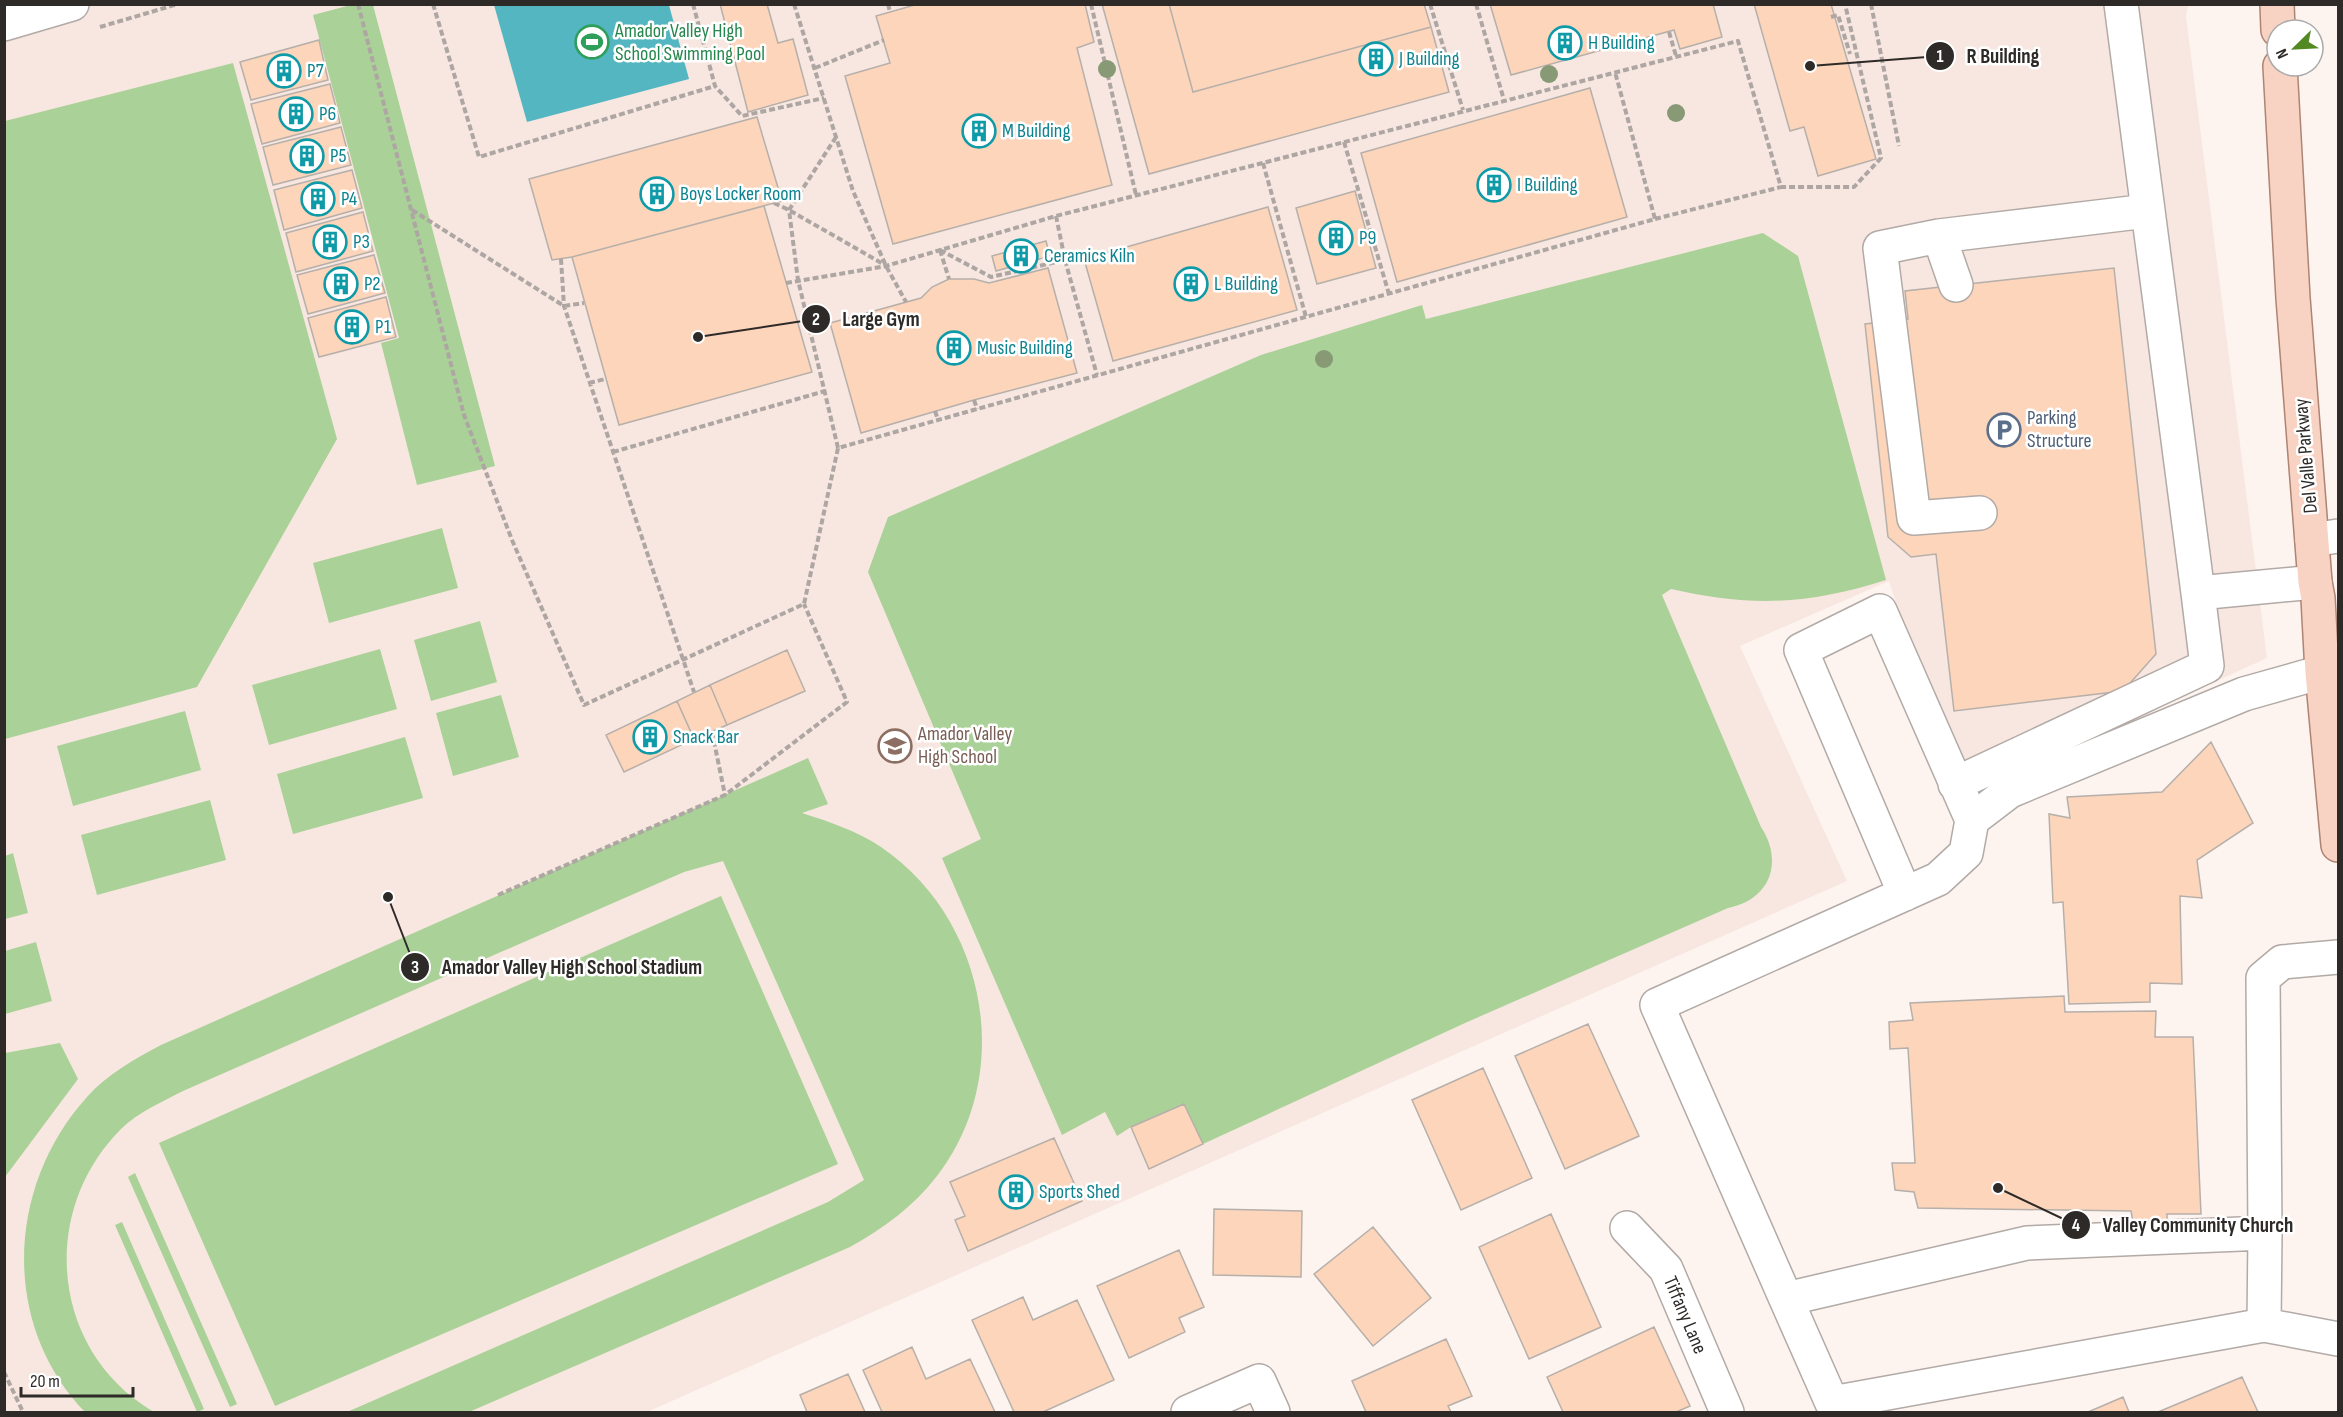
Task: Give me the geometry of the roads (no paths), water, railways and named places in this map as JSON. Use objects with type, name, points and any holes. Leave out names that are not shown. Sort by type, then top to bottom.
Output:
[{"type":"main road","name":"Del Valle Parkway","points":[[2281,78],[2293,298],[2326,538],[2314,582],[2330,671],[2338,845]]},
{"type":"street","points":[[14,16],[72,4]]},
{"type":"street","points":[[1955,784],[2207,666],[2121,4]]},
{"type":"street","points":[[1980,513],[1914,518],[1880,248],[1939,236],[2147,211]]},
{"type":"street","points":[[1939,236],[1956,285]]},
{"type":"street","points":[[2198,593],[2314,582]]},
{"type":"street","points":[[1905,894],[1801,650],[1880,610],[1972,820],[1966,853],[1938,879],[1905,894],[1657,1005],[1832,1402],[2264,1325],[2338,1339]]},
{"type":"street","points":[[1972,820],[2010,791],[2244,694],[2330,671]]},
{"type":"street","points":[[2264,1325],[2263,978],[2282,962],[2338,957]]},
{"type":"street","name":"Tiffany Lane","points":[[1627,1228],[1665,1269],[1727,1413]]},
{"type":"street","points":[[1786,1299],[2027,1243],[2265,1233]]},
{"type":"street","points":[[1188,1413],[1259,1381],[1273,1413]]},
{"type":"water","name":"Amador Valley High School Swimming Pool","points":[[494,5],[669,5],[689,79],[527,122]]},
{"type":"place","name":"Amador Valley High School Swimming Pool","points":[[592,42]]},
{"type":"place","name":"H Building","points":[[1565,43]]},
{"type":"place","name":"J Building","points":[[1376,59]]},
{"type":"place","name":"R Building","points":[[1810,66]]},
{"type":"place","name":"P7","points":[[284,71]]},
{"type":"place","name":"P6","points":[[296,114]]},
{"type":"place","name":"M Building","points":[[979,131]]},
{"type":"place","name":"P5","points":[[307,156]]},
{"type":"place","name":"I Building","points":[[1494,185]]},
{"type":"place","name":"Boys Locker Room","points":[[657,194]]},
{"type":"place","name":"P4","points":[[318,199]]},
{"type":"place","name":"P9","points":[[1336,238]]},
{"type":"place","name":"P3","points":[[330,242]]},
{"type":"place","name":"Ceramics Kiln","points":[[1021,256]]},
{"type":"place","name":"P2","points":[[341,284]]},
{"type":"place","name":"L Building","points":[[1191,284]]},
{"type":"place","name":"P1","points":[[352,327]]},
{"type":"place","name":"Large Gym","points":[[698,337]]},
{"type":"place","name":"Music Building","points":[[954,348]]},
{"type":"place","name":"Parking Structure","points":[[2004,430]]},
{"type":"place","name":"Snack Bar","points":[[650,737]]},
{"type":"place","name":"Amador Valley High School","points":[[895,746]]},
{"type":"place","name":"Amador Valley High School Stadium","points":[[388,897]]},
{"type":"place","name":"Valley Community Church","points":[[1998,1188]]},
{"type":"place","name":"Sports Shed","points":[[1016,1192]]}]
